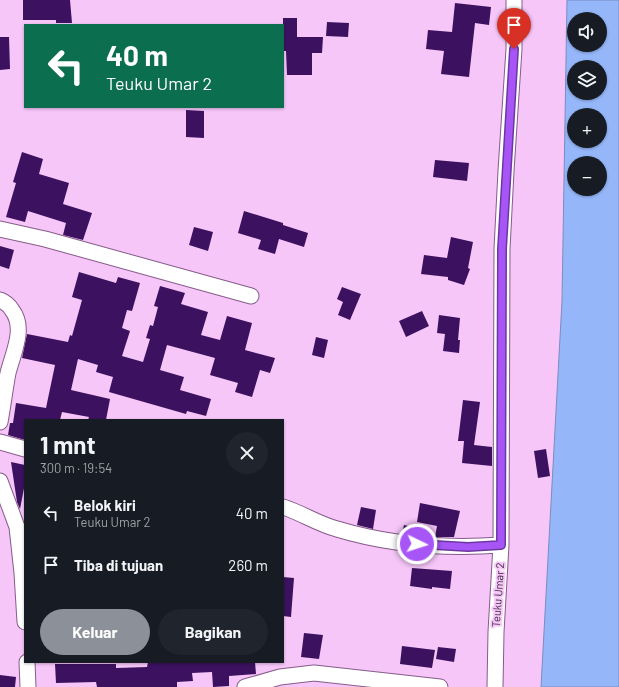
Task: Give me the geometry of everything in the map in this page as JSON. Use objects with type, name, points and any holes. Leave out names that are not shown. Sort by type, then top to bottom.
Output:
[{"type":"street","name":"Teuku Umar 2","points":[[495,687],[496,632],[501,545],[502,249],[514,49],[514,0]]},
{"type":"street","points":[[0,229],[45,239],[251,296]]},
{"type":"street","points":[[0,300],[10,307],[16,314],[18,324],[16,344],[8,373],[0,422]]},
{"type":"street","points":[[0,442],[24,449]]},
{"type":"street","points":[[0,481],[17,527],[24,606]]},
{"type":"street","points":[[284,507],[295,510],[335,529],[389,540],[409,543],[468,547],[501,545]]},
{"type":"street","points":[[27,663],[28,687]]},
{"type":"street","points":[[245,687],[280,677],[314,673],[440,687]]},
{"type":"water","points":[[567,0],[619,0],[619,687],[541,687],[562,301]]},
{"type":"building","points":[[23,0],[70,0],[72,23],[56,23],[56,20],[23,20]]},
{"type":"building","points":[[455,3],[491,7],[489,25],[475,23],[469,77],[441,74],[444,51],[426,49],[428,30],[452,32]]},
{"type":"building","points":[[283,18],[297,18],[297,37],[323,37],[322,53],[312,53],[312,75],[287,75]]},
{"type":"building","points":[[327,22],[349,23],[348,37],[326,36]]},
{"type":"building","points":[[0,37],[9,37],[10,69],[0,70]]},
{"type":"building","points":[[186,110],[204,111],[204,138],[186,137]]},
{"type":"building","points":[[22,152],[43,159],[39,174],[69,183],[63,204],[92,213],[83,240],[63,235],[66,223],[28,211],[25,222],[6,217],[16,183],[13,182]]},
{"type":"building","points":[[435,160],[469,163],[467,181],[433,177]]},
{"type":"building","points":[[244,211],[283,223],[283,225],[308,233],[304,247],[279,239],[275,254],[258,249],[261,240],[238,233]]},
{"type":"building","points":[[194,227],[213,232],[208,251],[189,245]]},
{"type":"building","points":[[451,237],[473,242],[468,268],[470,269],[464,285],[448,280],[448,277],[421,274],[424,255],[447,258]]},
{"type":"building","points":[[0,246],[14,250],[9,269],[0,266]]},
{"type":"building","points":[[79,272],[116,283],[118,277],[140,283],[132,311],[127,310],[122,328],[130,331],[122,356],[143,362],[150,339],[146,338],[150,325],[153,326],[158,307],[154,306],[160,286],[185,293],[181,304],[208,312],[201,335],[220,340],[227,316],[252,323],[245,350],[275,358],[270,373],[260,370],[252,397],[235,392],[238,383],[210,375],[215,358],[167,345],[160,370],[184,377],[180,390],[211,399],[206,416],[187,411],[186,414],[109,392],[113,377],[96,372],[98,365],[78,359],[71,390],[110,399],[106,419],[88,419],[89,417],[62,412],[60,419],[24,419],[24,440],[8,435],[10,423],[13,423],[16,403],[46,408],[55,365],[22,358],[27,334],[68,342],[70,335],[72,336],[82,300],[72,297]]},
{"type":"building","points":[[342,287],[361,294],[350,320],[338,315],[343,302],[337,299]]},
{"type":"building","points":[[422,311],[429,326],[406,337],[399,321]]},
{"type":"building","points":[[439,315],[460,318],[458,340],[460,340],[459,353],[443,351],[445,334],[437,333]]},
{"type":"building","points":[[316,337],[328,340],[324,358],[312,355]]},
{"type":"building","points":[[463,400],[480,402],[474,445],[492,447],[492,466],[462,463],[464,441],[458,441]]},
{"type":"building","points":[[546,449],[550,476],[538,478],[534,451]]},
{"type":"building","points":[[11,462],[24,465],[24,488],[20,509],[17,502]]},
{"type":"building","points":[[420,503],[460,511],[454,537],[435,537],[437,526],[417,522]]},
{"type":"building","points":[[361,507],[376,510],[373,529],[357,525]]},
{"type":"building","points":[[404,525],[416,528],[414,535],[402,534]]},
{"type":"building","points":[[412,568],[452,571],[450,589],[432,587],[432,589],[410,586]]},
{"type":"building","points":[[284,577],[294,578],[291,617],[284,616]]},
{"type":"building","points":[[304,633],[323,635],[319,659],[301,657]]},
{"type":"building","points":[[402,646],[435,650],[432,668],[400,664]]},
{"type":"building","points":[[438,647],[456,649],[454,662],[436,659]]},
{"type":"building","points":[[148,663],[255,663],[256,674],[229,676],[229,686],[213,687],[212,672],[192,673],[193,681],[177,682],[177,687],[97,687],[96,682],[56,683],[55,664],[116,664],[116,668],[147,667]]},
{"type":"building","points":[[0,675],[16,677],[15,687],[0,687]]},
{"type":"route","points":[[417,544],[468,547],[501,545],[502,249],[514,49]]}]
